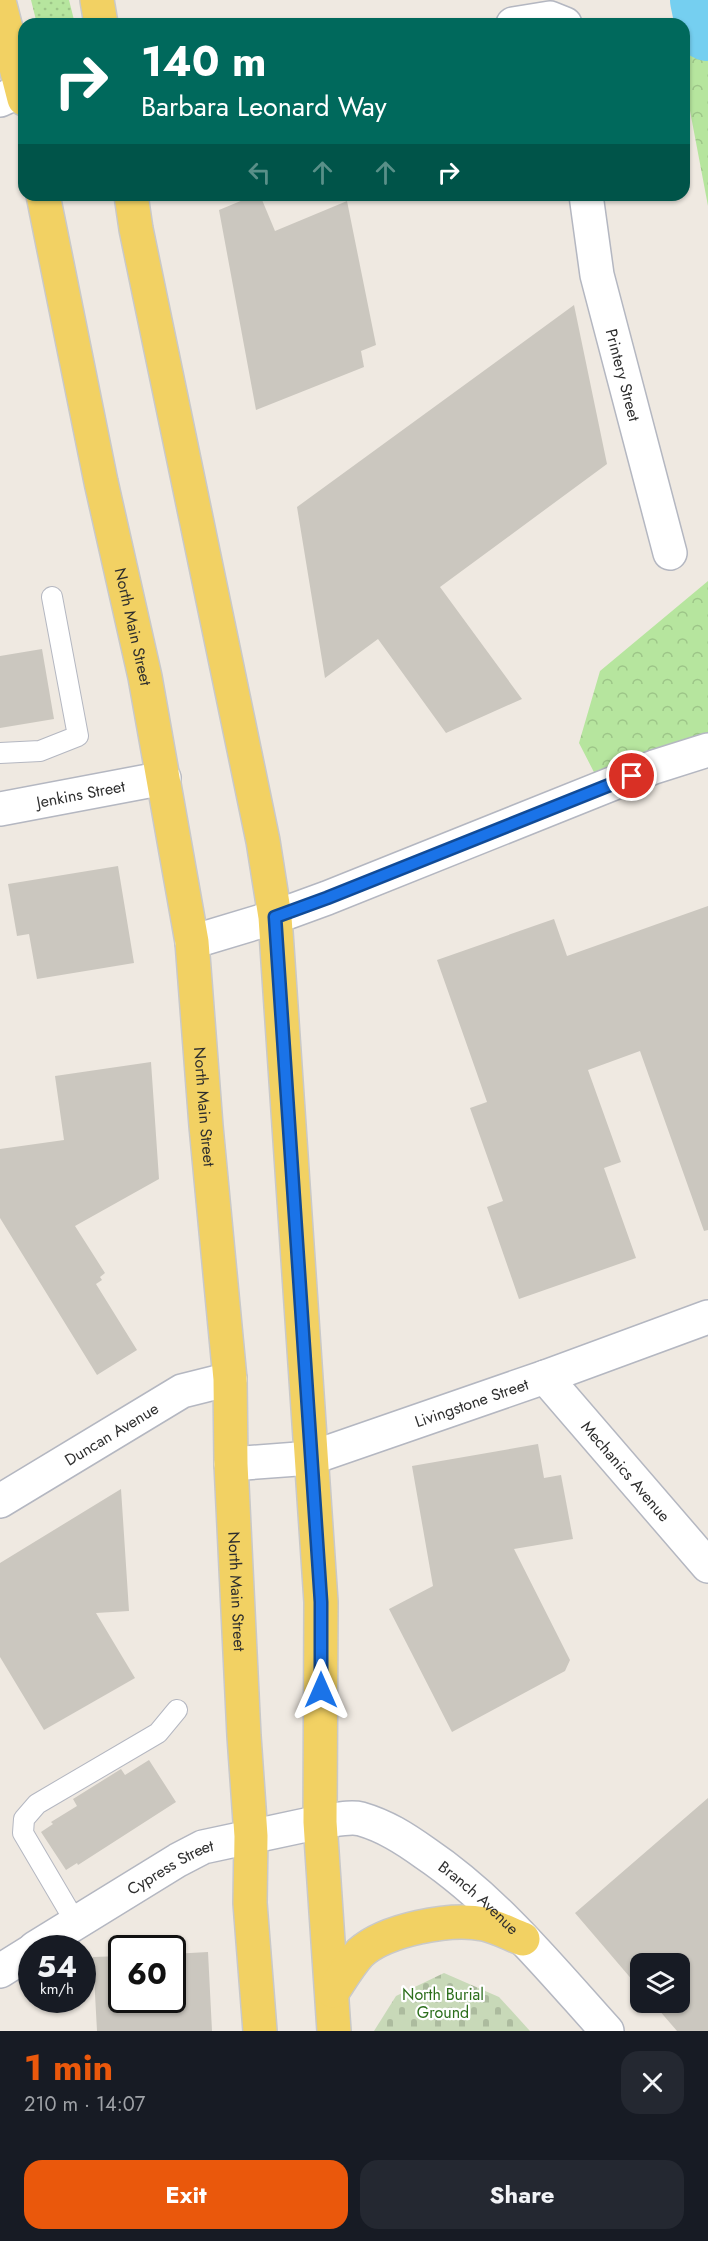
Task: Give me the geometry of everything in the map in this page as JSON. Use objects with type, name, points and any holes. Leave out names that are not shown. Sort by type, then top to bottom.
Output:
[{"type":"main road","points":[[97,0],[100,18]]},
{"type":"main road","points":[[0,6],[15,96]]},
{"type":"main road","name":"North Main Street","points":[[44,201],[100,482],[145,677],[192,942],[206,1126],[230,1379],[231,1464],[251,1836],[250,1903],[260,2031]]},
{"type":"main road","points":[[132,201],[263,841],[275,917],[321,1602],[320,1822],[334,2031]]},
{"type":"main road","points":[[333,1991],[360,1954],[371,1945],[396,1932],[442,1923],[483,1924],[523,1939]]},
{"type":"street","name":"Printery Street","points":[[587,201],[597,275],[670,553]]},
{"type":"street","points":[[192,942],[275,917],[327,898],[654,767],[708,750]]},
{"type":"street","name":"Jenkins Street","points":[[0,809],[164,778]]},
{"type":"street","name":"Livingstone Street","points":[[231,1464],[310,1458],[545,1377],[708,1317]]},
{"type":"street","name":"Mechanics Avenue","points":[[545,1377],[708,1566]]},
{"type":"street","name":"Duncan Avenue","points":[[0,1501],[182,1391],[230,1379]]},
{"type":"street","name":"Branch Avenue","points":[[320,1822],[358,1818],[394,1831],[472,1887],[499,1912],[608,2031]]},
{"type":"street","name":"Cypress Street","points":[[56,1935],[203,1847],[320,1822]]},
{"type":"street","points":[[0,1971],[18,1960]]},
{"type":"lane","points":[[0,753],[40,751],[78,736],[52,597]]},
{"type":"lane","points":[[76,1923],[23,1833],[24,1819],[37,1804],[158,1733],[177,1710]]},
{"type":"green space","points":[[31,0],[69,0],[74,18],[36,18]]},
{"type":"green space","points":[[675,0],[708,0],[708,206],[690,111],[690,18],[675,18]]},
{"type":"green space","points":[[708,581],[708,740],[598,780],[579,743],[600,671]]},
{"type":"green space","name":"North Burial Ground","points":[[444,1973],[499,1997],[530,2031],[374,2031],[396,1996]]},
{"type":"building","points":[[241,201],[262,201],[275,231],[347,201],[376,345],[361,351],[364,367],[256,410],[219,210]]},
{"type":"building","points":[[574,305],[607,464],[440,587],[522,699],[446,733],[378,639],[325,678],[297,507]]},
{"type":"building","points":[[42,649],[54,719],[0,728],[0,656]]},
{"type":"building","points":[[118,866],[134,963],[37,979],[29,934],[17,936],[8,884]]},
{"type":"building","points":[[708,906],[708,1230],[704,1231],[640,1051],[588,1070],[621,1162],[604,1168],[636,1258],[519,1299],[487,1207],[503,1201],[470,1108],[487,1102],[437,960],[554,919],[567,956]]},
{"type":"building","points":[[151,1062],[159,1179],[75,1226],[105,1273],[100,1277],[102,1280],[96,1284],[137,1350],[97,1375],[0,1218],[0,1149],[64,1140],[55,1076]]},
{"type":"building","points":[[538,1444],[544,1478],[561,1475],[573,1539],[514,1549],[570,1660],[565,1671],[452,1732],[389,1609],[433,1586],[412,1466]]},
{"type":"building","points":[[121,1489],[129,1611],[96,1613],[135,1678],[44,1730],[0,1657],[0,1563]]},
{"type":"building","points":[[149,1760],[176,1802],[78,1865],[77,1863],[66,1870],[41,1832],[53,1824],[51,1822],[77,1806],[73,1799],[121,1769],[125,1775]]},
{"type":"building","points":[[708,1798],[708,2031],[677,2031],[661,2013],[690,2013],[690,1953],[630,1953],[630,1977],[575,1913]]},
{"type":"building","points":[[208,1952],[212,2031],[97,2031],[96,1957],[108,1956],[108,2013],[186,2013],[186,1953]]},
{"type":"waterway","points":[[702,0],[708,29]]},
{"type":"route","points":[[321,1690],[321,1602],[275,917],[632,776]]}]
